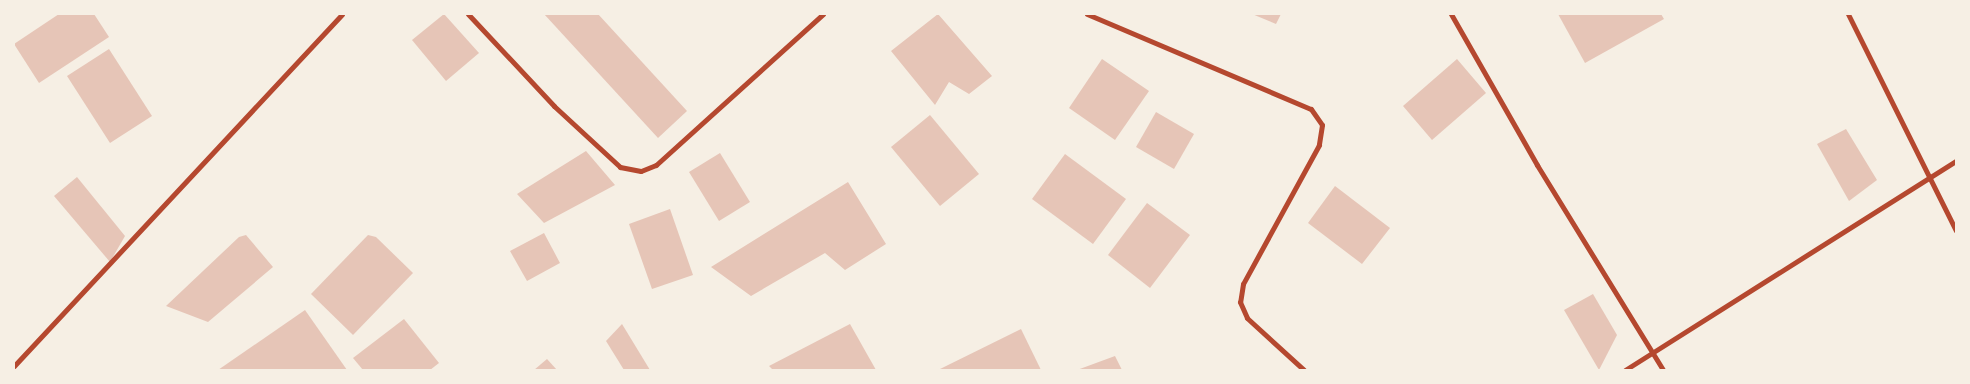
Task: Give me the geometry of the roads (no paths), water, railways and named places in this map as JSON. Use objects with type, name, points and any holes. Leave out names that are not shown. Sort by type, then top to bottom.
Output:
[{"type":"street","points":[[14,366],[342,14]]},
{"type":"street","points":[[468,14],[554,106],[620,166],[641,171],[656,164],[823,14]]},
{"type":"street","points":[[1087,14],[1311,109],[1322,125],[1319,145],[1243,284],[1240,302],[1247,318],[1304,370]]},
{"type":"street","points":[[1451,14],[1537,165],[1664,370]]},
{"type":"street","points":[[1848,14],[1956,231]]},
{"type":"street","points":[[1625,370],[1956,161]]}]
